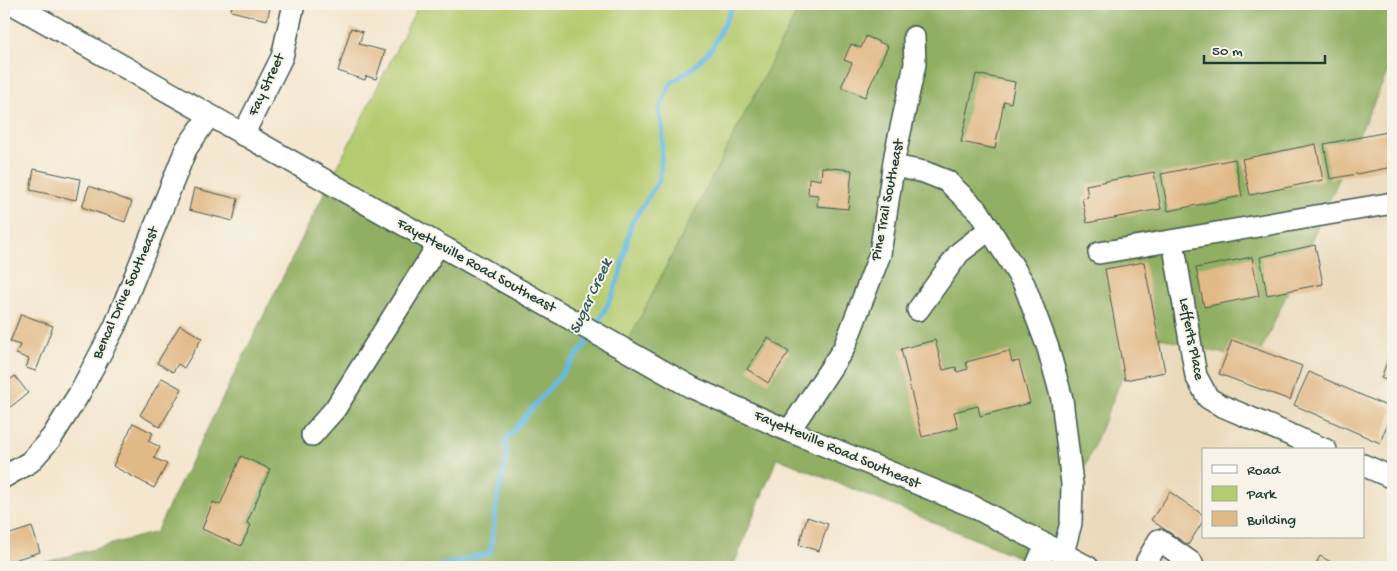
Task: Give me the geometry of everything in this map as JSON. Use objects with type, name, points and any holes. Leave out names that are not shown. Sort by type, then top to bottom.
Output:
[{"type":"street","name":"Fayetteville Road Southeast","points":[[13,4],[243,136],[691,387],[789,432],[972,506],[1088,567]]},
{"type":"street","name":"Fay Street","points":[[243,136],[282,57],[294,4]]},
{"type":"street","name":"Pine Trail Southeast","points":[[789,432],[847,339],[880,254],[894,166],[915,64],[914,37]]},
{"type":"street","name":"Bencal Drive Southeast","points":[[4,477],[30,462],[52,437],[79,394],[115,326],[186,149],[209,116]]},
{"type":"street","points":[[894,166],[924,172],[947,181],[979,212],[1024,284],[1048,348],[1062,398],[1072,484],[1071,523],[1055,548],[1036,567]]},
{"type":"street","points":[[1099,253],[1393,203]]},
{"type":"street","points":[[918,310],[959,253],[990,229]]},
{"type":"street","name":"Lefferts Place","points":[[1173,240],[1196,376],[1208,398],[1220,405],[1321,448]]},
{"type":"street","points":[[312,435],[335,409],[438,245]]},
{"type":"street","points":[[1364,466],[1393,478]]},
{"type":"street","points":[[1150,567],[1147,561],[1159,540],[1192,563],[1193,567]]},
{"type":"shaded area","points":[[1393,60],[1393,567],[1043,567],[1141,332],[1256,362]]},
{"type":"green space","points":[[419,4],[801,4],[619,359],[329,184]]},
{"type":"green space","points":[[801,4],[1367,4],[1393,13],[1393,60],[1256,362],[1141,333],[1043,567],[777,458],[733,567],[28,567],[156,532],[329,184],[619,359]]},
{"type":"building","points":[[232,4],[271,4],[267,20],[231,11]]},
{"type":"building","points":[[351,28],[363,32],[359,44],[385,51],[376,79],[366,76],[365,80],[338,71]]},
{"type":"building","points":[[866,36],[888,46],[865,97],[841,87],[852,63],[844,60],[851,44],[861,48]]},
{"type":"building","points":[[976,74],[1015,82],[1011,103],[1004,101],[995,149],[961,142]]},
{"type":"building","points":[[1393,131],[1393,167],[1330,179],[1324,144]]},
{"type":"building","points":[[1316,144],[1323,180],[1250,195],[1242,159]]},
{"type":"building","points":[[1235,159],[1242,196],[1168,211],[1161,174]]},
{"type":"building","points":[[822,167],[852,170],[848,209],[817,206],[818,195],[808,194],[809,178],[821,180]]},
{"type":"building","points":[[34,169],[80,179],[76,200],[30,190]]},
{"type":"building","points":[[1154,172],[1161,209],[1087,223],[1082,198],[1088,197],[1086,185]]},
{"type":"building","points":[[89,186],[132,202],[125,222],[82,207]]},
{"type":"building","points":[[194,188],[238,199],[233,221],[189,210]]},
{"type":"building","points":[[1315,245],[1323,284],[1267,295],[1260,257]]},
{"type":"building","points":[[1252,257],[1259,296],[1204,307],[1196,268]]},
{"type":"building","points":[[1144,262],[1165,372],[1125,380],[1105,269]]},
{"type":"building","points":[[21,314],[53,326],[36,371],[26,368],[29,359],[16,354],[20,345],[10,342]]},
{"type":"building","points":[[180,325],[202,338],[184,368],[178,364],[173,372],[157,363]]},
{"type":"building","points":[[768,338],[789,352],[768,383],[747,369]]},
{"type":"building","points":[[935,340],[943,370],[956,367],[957,372],[968,369],[966,362],[1009,351],[1012,362],[1019,361],[1030,403],[980,416],[978,406],[954,412],[958,428],[922,437],[901,349]]},
{"type":"building","points":[[1232,340],[1302,366],[1290,400],[1219,374]]},
{"type":"building","points":[[1393,350],[1393,383],[1381,378]]},
{"type":"building","points":[[1309,372],[1393,409],[1380,443],[1294,405]]},
{"type":"building","points":[[15,376],[28,393],[4,412],[4,384]]},
{"type":"building","points":[[162,378],[182,389],[160,427],[140,415]]},
{"type":"building","points":[[133,423],[153,433],[148,441],[160,447],[154,458],[167,464],[154,488],[113,466]]},
{"type":"building","points":[[241,456],[270,469],[247,523],[251,525],[241,546],[202,529],[213,502],[220,505]]},
{"type":"building","points":[[1170,492],[1202,514],[1202,523],[1188,545],[1151,520]]},
{"type":"building","points":[[807,517],[828,524],[819,551],[799,545]]},
{"type":"building","points":[[32,527],[40,552],[4,563],[4,536]]},
{"type":"building","points":[[1320,556],[1340,567],[1314,567]]},
{"type":"waterway","name":"Sugar Creek","points":[[596,327],[612,296],[620,274],[631,224],[660,179],[663,132],[659,110],[671,83],[694,67],[712,48],[734,4]]},
{"type":"waterway","name":"Sugar Creek","points":[[436,567],[490,553],[497,499],[507,458],[505,441],[591,337]]}]
